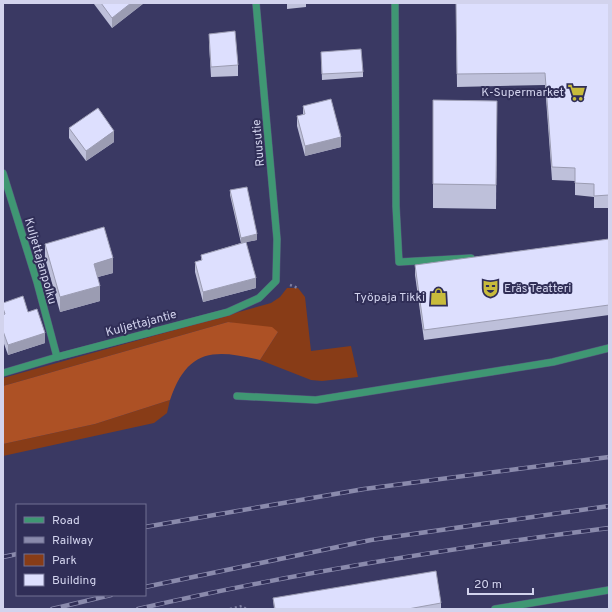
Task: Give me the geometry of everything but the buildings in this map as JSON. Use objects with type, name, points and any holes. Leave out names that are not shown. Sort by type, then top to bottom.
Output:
[{"type":"street","name":"Ruusutie","points":[[256,3],[278,239],[276,281]]},
{"type":"street","points":[[395,3],[396,206],[399,262],[477,257]]},
{"type":"street","name":"Kuljettajanpolku","points":[[3,172],[37,282],[56,357]]},
{"type":"street","name":"Kuljettajantie","points":[[3,373],[56,357],[228,312],[260,298],[276,281]]},
{"type":"street","points":[[237,396],[316,400],[554,362],[609,348]]},
{"type":"street","points":[[495,609],[609,590]]},
{"type":"path","points":[[230,609],[242,606],[246,609]]},
{"type":"green space","points":[[287,288],[298,288],[305,297],[311,351],[351,346],[358,377],[322,381],[311,380],[260,360],[278,332],[228,322],[3,386],[3,378],[271,303],[280,297]]},
{"type":"green space","points":[[170,400],[167,413],[154,423],[3,456],[3,444],[95,424]]},
{"type":"shaded area","points":[[228,322],[272,327],[278,332],[260,360],[228,354],[215,354],[203,357],[193,362],[184,371],[170,400],[95,424],[3,444],[3,386]]},
{"type":"railway","points":[[146,527],[364,489],[609,457]]},
{"type":"railway","points":[[146,587],[371,540],[609,506]]},
{"type":"railway","points":[[138,609],[255,584],[372,562],[609,528]]},
{"type":"railway","points":[[3,557],[16,554]]},
{"type":"railway","points":[[52,609],[107,596]]},
{"type":"place","name":"K-Supermarket","points":[[577,92]]},
{"type":"place","name":"Eräs Teatteri","points":[[491,288]]},
{"type":"place","name":"Työpaja Tikki","points":[[438,297]]}]
